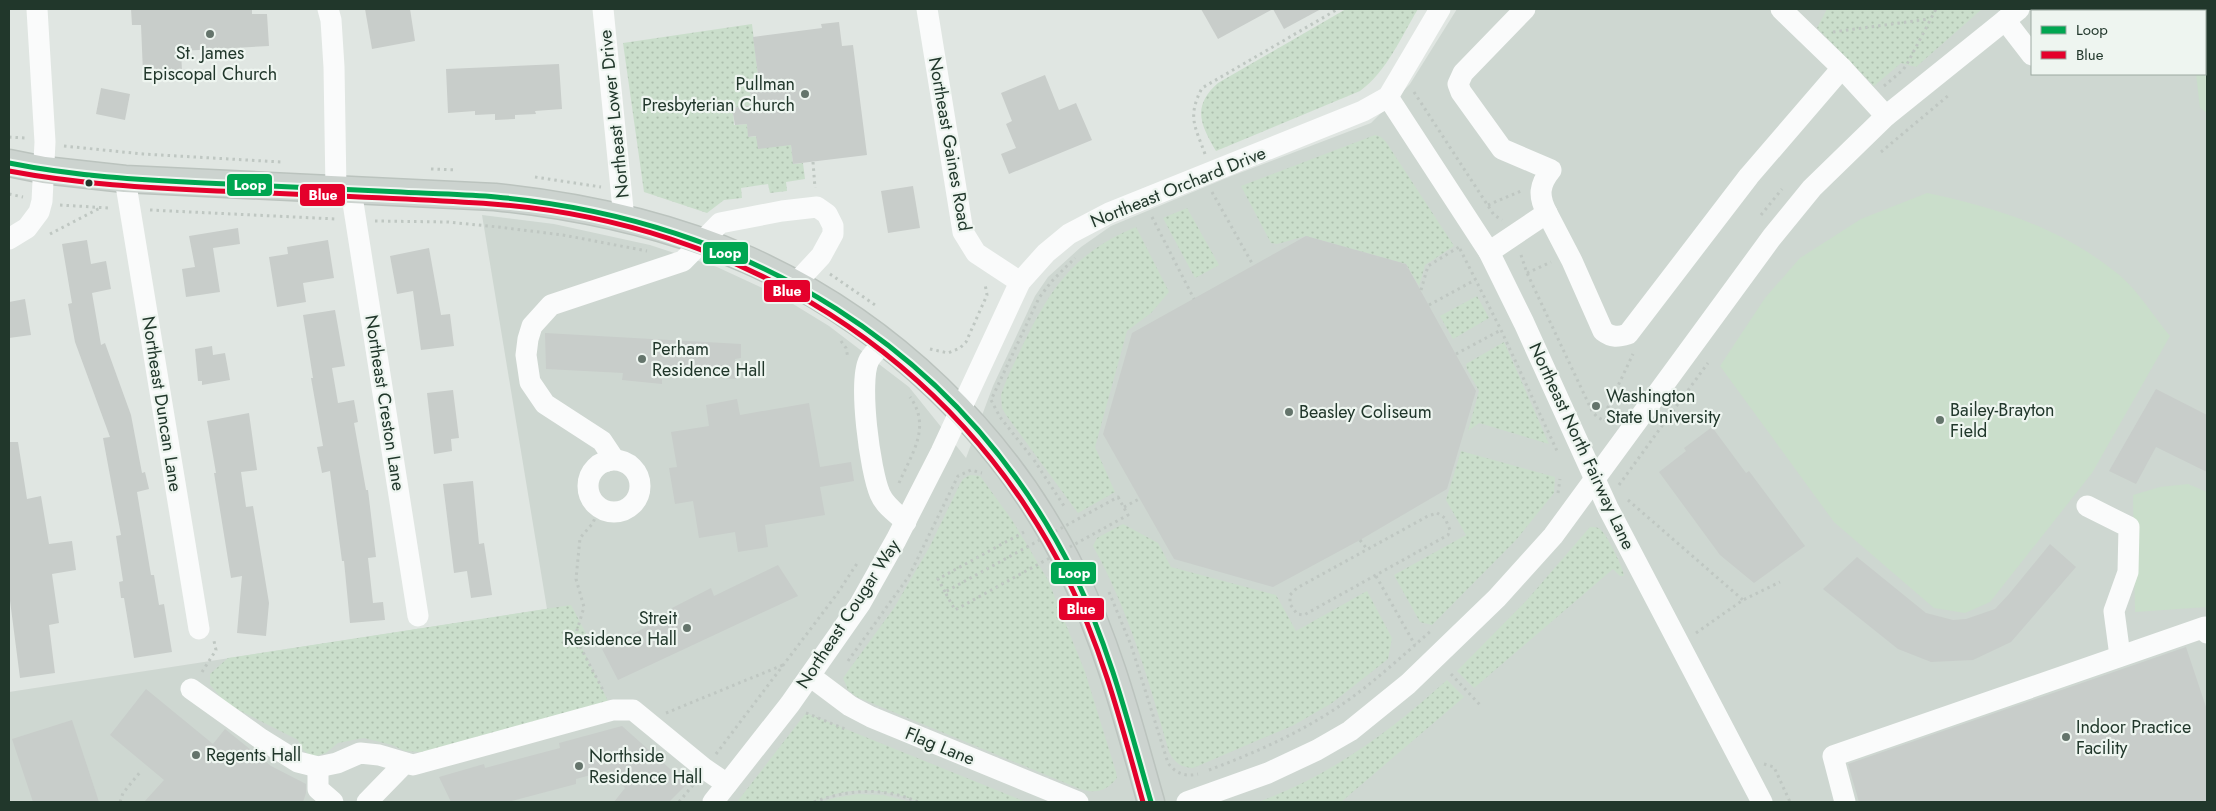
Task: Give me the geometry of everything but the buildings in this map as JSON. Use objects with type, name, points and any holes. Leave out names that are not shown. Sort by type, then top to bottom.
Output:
[{"type":"main road","points":[[9,163],[44,170],[125,179],[495,197],[542,202],[624,219],[701,242],[748,260],[795,284],[846,314],[885,342],[929,380],[992,446],[1024,490],[1072,572],[1111,664],[1151,802]]},
{"type":"street","points":[[9,239],[27,228],[39,212],[44,170],[38,9]]},
{"type":"street","name":"Northeast Creston Lane","points":[[328,9],[331,20],[344,190],[356,220],[418,616]]},
{"type":"street","name":"Northeast Lower Drive","points":[[603,9],[624,219]]},
{"type":"street","name":"Northeast Gaines Road","points":[[928,9],[963,232],[976,253],[1020,282]]},
{"type":"street","points":[[1388,97],[1440,9]]},
{"type":"street","points":[[1526,9],[1463,73],[1458,84],[1461,92],[1502,149],[1551,170],[1543,180],[1540,190],[1541,202],[1572,261],[1604,331],[1618,337],[1628,334],[1750,176],[1842,68]]},
{"type":"street","points":[[1781,9],[1842,68],[1886,116]]},
{"type":"street","points":[[1187,802],[1268,773],[1300,759],[1350,730],[1386,704],[1467,628],[1553,536],[1772,237],[1812,188],[1886,116],[2012,15],[2031,53]]},
{"type":"street","name":"Northeast Orchard Drive","points":[[961,412],[972,382],[1020,282],[1058,241],[1109,213],[1345,119],[1388,97]]},
{"type":"street","name":"Northeast North Fairway Lane","points":[[1388,97],[1490,252],[1608,508],[1762,802]]},
{"type":"street","name":"Northeast Duncan Lane","points":[[125,179],[206,633]]},
{"type":"street","points":[[608,460],[622,461],[630,465],[637,472],[641,489],[632,505],[624,510],[615,512],[599,507],[589,495],[589,479],[597,466],[612,456],[602,441],[580,425],[553,410],[536,393],[530,382],[526,355],[532,326],[551,305],[683,261],[720,223],[763,214],[817,207],[827,214],[833,226],[833,234],[821,256],[795,284]]},
{"type":"street","points":[[1490,252],[1547,214]]},
{"type":"street","points":[[885,342],[870,359],[864,377],[864,398],[876,482],[880,494],[888,507],[906,522]]},
{"type":"street","name":"Northeast Cougar Way","points":[[712,802],[810,676],[860,604],[906,522],[961,412]]},
{"type":"street","points":[[2086,506],[2129,527],[2128,572],[2114,611],[2120,656]]},
{"type":"street","points":[[1845,802],[1833,756],[2205,626],[2207,633]]},
{"type":"street","name":"Flag Lane","points":[[810,676],[850,706],[871,718],[1078,802]]},
{"type":"street","points":[[191,689],[261,739],[298,762],[318,767],[337,763],[360,753],[379,755],[413,765],[613,710],[633,710],[726,784]]},
{"type":"street","points":[[367,802],[405,763]]},
{"type":"street","points":[[318,767],[318,789],[333,802]]},
{"type":"path","points":[[1198,160],[1206,157],[1194,122],[1194,104],[1202,88],[1338,9]]},
{"type":"path","points":[[1883,86],[1903,70],[1936,9]]},
{"type":"path","points":[[1832,32],[1929,19]]},
{"type":"path","points":[[1877,155],[1952,92]]},
{"type":"path","points":[[1204,196],[1222,188]]},
{"type":"path","points":[[1509,220],[1503,221],[1498,218],[1488,205],[1522,191],[1521,197]]},
{"type":"path","points":[[1212,192],[1253,265]]},
{"type":"path","points":[[44,239],[50,233],[100,208]]},
{"type":"path","points":[[152,210],[356,220],[448,222],[498,227],[628,247],[683,261]]},
{"type":"path","points":[[1143,220],[1160,213]]},
{"type":"path","points":[[1151,216],[1194,299]]},
{"type":"path","points":[[1455,239],[1501,330],[1558,453]]},
{"type":"path","points":[[1421,290],[1428,266],[1459,247]]},
{"type":"path","points":[[1068,512],[1038,465],[1000,417],[991,400],[1039,298],[1051,282],[1080,254]]},
{"type":"path","points":[[1429,305],[1475,280]]},
{"type":"path","points":[[1456,354],[1501,330]]},
{"type":"path","points":[[838,338],[846,348],[848,363]]},
{"type":"path","points":[[1605,421],[1608,407],[1633,354]]},
{"type":"path","points":[[1618,491],[1623,480],[1712,356]]},
{"type":"path","points":[[888,507],[920,434],[921,423],[917,408],[906,393]]},
{"type":"path","points":[[800,720],[827,689],[909,576],[958,476],[971,470],[978,471],[987,479]]},
{"type":"path","points":[[1554,500],[1558,492],[1560,479]]},
{"type":"path","points":[[945,592],[1118,497],[1128,515],[955,610],[945,592],[938,579],[1024,532]]},
{"type":"path","points":[[1625,497],[1743,600]]},
{"type":"path","points":[[1124,507],[1141,498]]},
{"type":"path","points":[[599,507],[593,524],[580,538],[576,579],[584,607],[575,637],[613,710]]},
{"type":"path","points":[[1437,513],[1445,518],[1450,530],[1448,535],[1376,576],[1304,615],[1297,614],[1290,604],[1290,595],[1297,588],[1367,549],[1432,514],[1437,513]]},
{"type":"path","points":[[1072,519],[1076,527]]},
{"type":"path","points":[[1019,524],[1033,549]]},
{"type":"path","points":[[1081,535],[1085,543]]},
{"type":"path","points":[[1360,540],[1367,549]]},
{"type":"path","points":[[679,802],[837,594],[862,556]]},
{"type":"path","points":[[1038,557],[1043,566]]},
{"type":"path","points":[[1376,576],[1415,645]]},
{"type":"path","points":[[1691,636],[1743,600],[1780,582]]},
{"type":"path","points":[[1108,588],[1131,645],[1168,763],[1172,770],[1183,775],[1196,775],[1208,771],[1258,751],[1302,729],[1365,688],[1435,626]]},
{"type":"path","points":[[191,689],[216,650],[206,633]]},
{"type":"path","points":[[649,724],[666,712],[783,664]]},
{"type":"path","points":[[1451,674],[1480,705]]},
{"type":"path","points":[[806,713],[852,732]]},
{"type":"path","points":[[1757,762],[1774,767],[1790,802]]},
{"type":"path","points":[[120,802],[123,793],[141,771]]},
{"type":"path","points":[[814,802],[833,795],[859,791],[883,792],[918,802]]},
{"type":"shaded area","name":"Washington State University","points":[[1457,9],[2207,9],[2207,802],[9,802],[9,692],[547,609],[482,215],[554,224],[650,245],[717,267],[780,296],[829,326],[909,387],[966,458],[993,386],[1035,296],[1048,277],[1081,247],[1111,226],[1229,177],[1371,123],[1410,84]]},
{"type":"green space","points":[[1346,9],[1418,9],[1386,64],[1370,83],[1360,91],[1216,151],[1206,132],[1201,115],[1204,100],[1210,91],[1218,83]]},
{"type":"green space","points":[[1827,9],[1982,9],[1916,67],[1901,63],[1874,86],[1817,28]]},
{"type":"green space","points":[[2207,9],[2207,113],[2200,108],[2196,75],[2206,75],[2206,10],[2194,10]]},
{"type":"green space","points":[[752,24],[759,83],[749,84],[752,105],[733,108],[734,125],[747,124],[749,137],[757,136],[791,145],[793,164],[803,163],[805,179],[786,182],[787,191],[770,193],[768,184],[741,188],[742,198],[724,200],[707,213],[644,192],[623,43]]},
{"type":"green space","points":[[1375,135],[1381,137],[1386,142],[1454,246],[1425,265],[1419,286],[1406,264],[1306,236],[1277,244],[1271,243],[1241,186]]},
{"type":"green space","name":"Bailey-Brayton Field","points":[[1927,193],[2004,213],[2051,232],[2074,244],[2125,280],[2170,336],[2092,473],[1990,602],[1965,613],[1934,608],[1834,522],[1720,366],[1765,298],[1800,258],[1861,219]]},
{"type":"green space","points":[[1187,208],[1219,265],[1195,278],[1163,218]]},
{"type":"green space","points":[[1136,227],[1169,292],[1151,313],[1127,331],[1095,447],[1115,492],[1078,513],[1006,415],[1002,408],[1001,395],[1010,372],[1042,308],[1066,275],[1096,249],[1114,237]]},
{"type":"green space","points":[[1477,296],[1489,318],[1453,339],[1440,316]]},
{"type":"green space","points":[[1504,342],[1549,444],[1479,423],[1468,431],[1479,391],[1466,364]]},
{"type":"green space","points":[[1461,451],[1555,477],[1554,493],[1516,540],[1432,625],[1420,622],[1394,575],[1466,535],[1446,500]]},
{"type":"green space","points":[[970,475],[980,476],[1012,520],[1048,580],[1085,672],[1116,772],[1117,778],[1105,789],[1091,791],[1080,789],[857,697],[848,690],[843,678],[894,608],[929,548],[960,484],[963,479]]},
{"type":"green space","points":[[2188,484],[2207,492],[2207,607],[2135,612],[2133,495],[2160,487]]},
{"type":"green space","points":[[1123,524],[1158,543],[1171,567],[1276,595],[1296,631],[1367,591],[1392,638],[1388,659],[1332,703],[1294,725],[1193,768],[1181,765],[1173,759],[1169,752],[1146,673],[1128,621],[1093,546],[1097,538]]},
{"type":"green space","points":[[1590,527],[1599,528],[1604,533],[1624,576],[1620,576],[1613,569],[1474,688],[1457,671],[1527,600]]},
{"type":"green space","points":[[571,605],[591,643],[582,648],[609,703],[436,753],[405,751],[392,745],[364,738],[338,743],[326,753],[312,757],[303,750],[298,740],[227,704],[210,685],[210,674],[228,658]]},
{"type":"green space","points":[[1447,680],[1464,697],[1341,802],[1258,802],[1310,779],[1335,765],[1382,734]]},
{"type":"green space","points":[[806,713],[1026,802],[918,802],[886,792],[853,791],[806,803],[737,802]]},
{"type":"green space","points":[[858,794],[883,795],[911,802],[822,802]]},
{"type":"transit line","name":"Loop","points":[[9,163],[58,171],[131,179],[484,196],[588,210],[675,233],[759,266],[836,309],[907,361],[971,422],[1027,494],[1074,574],[1098,629],[1126,715],[1151,802]]},
{"type":"transit line","name":"Blue","points":[[9,171],[113,185],[492,204],[582,216],[669,239],[752,271],[829,314],[900,366],[964,427],[1020,497],[1066,576],[1079,603],[1101,659],[1143,802]]},
{"type":"place","name":"St. James Episcopal Church","points":[[210,34]]},
{"type":"place","name":"Pullman Presbyterian Church","points":[[805,94]]},
{"type":"place","name":"Perham Residence Hall","points":[[642,359]]},
{"type":"place","name":"Washington State University","points":[[1596,406]]},
{"type":"place","name":"Beasley Coliseum","points":[[1289,412]]},
{"type":"place","name":"Bailey-Brayton Field","points":[[1940,420]]},
{"type":"place","name":"Streit Residence Hall","points":[[687,628]]},
{"type":"place","name":"Indoor Practice Facility","points":[[2066,737]]},
{"type":"place","name":"Regents Hall","points":[[196,755]]},
{"type":"place","name":"Northside Residence Hall","points":[[579,766]]}]
